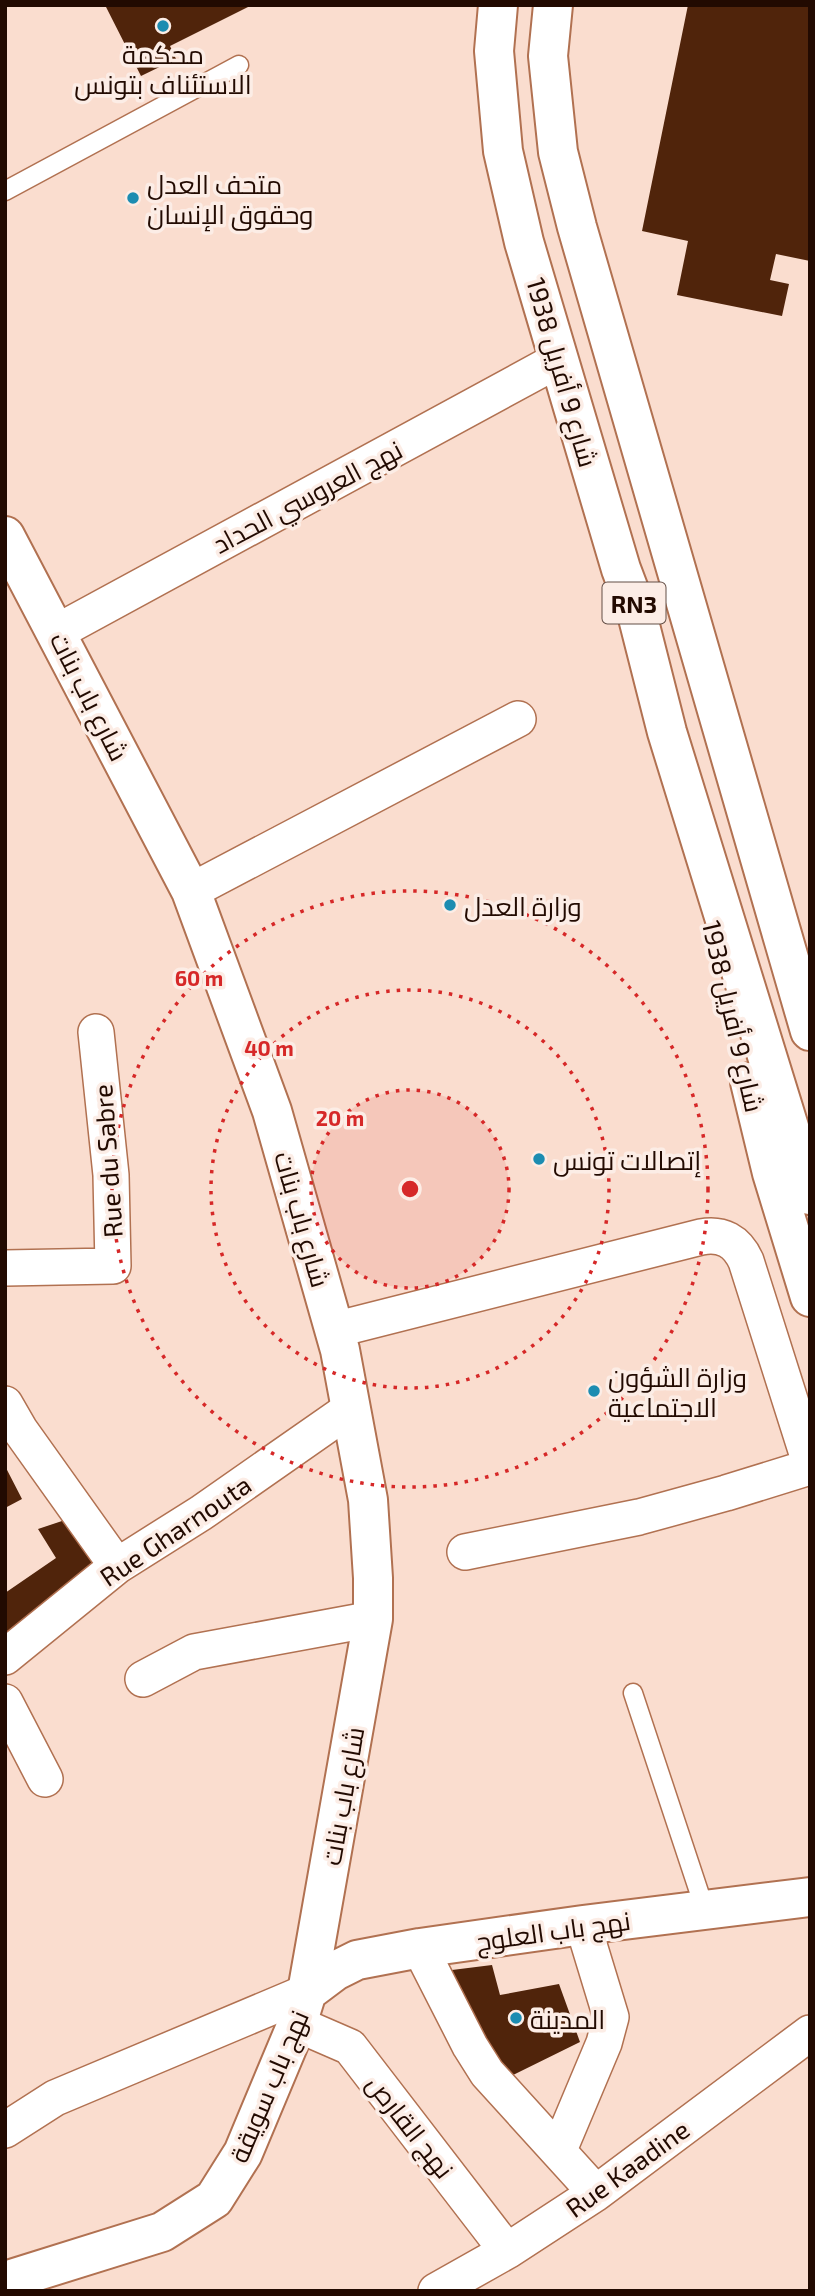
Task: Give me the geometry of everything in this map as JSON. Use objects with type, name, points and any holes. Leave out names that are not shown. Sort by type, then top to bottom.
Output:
[{"type":"main road","name":"شارع 9 أفريل 1938","points":[[498,5],[494,51],[503,151],[524,242],[621,569],[635,606],[772,1173],[810,1297]]},
{"type":"main road","name":"شارع 9 أفريل 1938","points":[[553,5],[548,56],[558,152],[577,227],[810,1031]]},
{"type":"main road","name":"شارع باب بنات","points":[[5,536],[191,891],[272,1111],[340,1350],[368,1500],[373,1619],[313,1953]]},
{"type":"main road","name":"شارع 9 أفريل 1938","points":[[716,706],[810,948]]},
{"type":"main road","name":"شارع 9 أفريل 1938","points":[[667,732],[810,1195]]},
{"type":"main road","name":"نهج باب العلوج","points":[[302,2008],[335,1971],[358,1960],[420,1948],[583,1925],[810,1897]]},
{"type":"main road","name":"نهج باب سويقة","points":[[5,2281],[162,2232],[214,2199],[243,2153],[302,2008],[313,1953]]},
{"type":"street","name":"نهج العروسي الحداد","points":[[57,632],[558,360]]},
{"type":"street","points":[[191,891],[518,719]]},
{"type":"street","name":"Rue du Sabre","points":[[5,1268],[113,1266],[111,1175],[96,1032]]},
{"type":"street","points":[[334,1330],[701,1237],[719,1236],[736,1244],[746,1261],[810,1465],[726,1493],[639,1517],[465,1552]]},
{"type":"street","points":[[5,1404],[20,1430],[117,1566]]},
{"type":"street","name":"Rue Gharnouta","points":[[5,1657],[117,1566],[201,1513],[350,1409]]},
{"type":"street","points":[[143,1679],[194,1653],[373,1619]]},
{"type":"street","points":[[5,1702],[45,1779]]},
{"type":"street","points":[[559,2150],[604,2043],[611,2017],[583,1925]]},
{"type":"street","points":[[420,1948],[470,2046],[487,2073],[596,2193]]},
{"type":"street","points":[[5,2130],[55,2098],[302,2008]]},
{"type":"street","name":"نهج القارص","points":[[302,2008],[351,2047],[508,2251]]},
{"type":"street","name":"Rue Kaadine","points":[[436,2291],[508,2251],[596,2193],[810,2033]]},
{"type":"lane","points":[[5,191],[239,65]]},
{"type":"lane","points":[[633,1692],[705,1910]]},
{"type":"building","name":"محكمة الاستئناف بتونس","points":[[105,5],[252,5],[170,46],[176,59],[141,76]]},
{"type":"building","points":[[688,5],[810,5],[810,261],[776,254],[770,280],[789,284],[782,316],[677,295],[688,241],[642,231]]},
{"type":"building","points":[[5,1466],[22,1499],[5,1508]]},
{"type":"building","points":[[68,1519],[104,1571],[5,1649],[5,1593],[56,1558],[38,1529]]},
{"type":"building","name":"المدينة","points":[[492,1965],[500,1995],[559,1984],[580,2042],[503,2080],[444,1971]]},
{"type":"place","name":"محكمة الاستئناف بتونس","points":[[163,26]]},
{"type":"place","name":"متحف العدل وحقوق الإنسان","points":[[133,198]]},
{"type":"place","name":"وزارة العدل","points":[[450,905]]},
{"type":"place","name":"إتصالات تونس","points":[[539,1159]]},
{"type":"place","name":"وزارة الشؤون الاجتماعية","points":[[594,1391]]},
{"type":"place","name":"المدينة","points":[[516,2018]]}]
